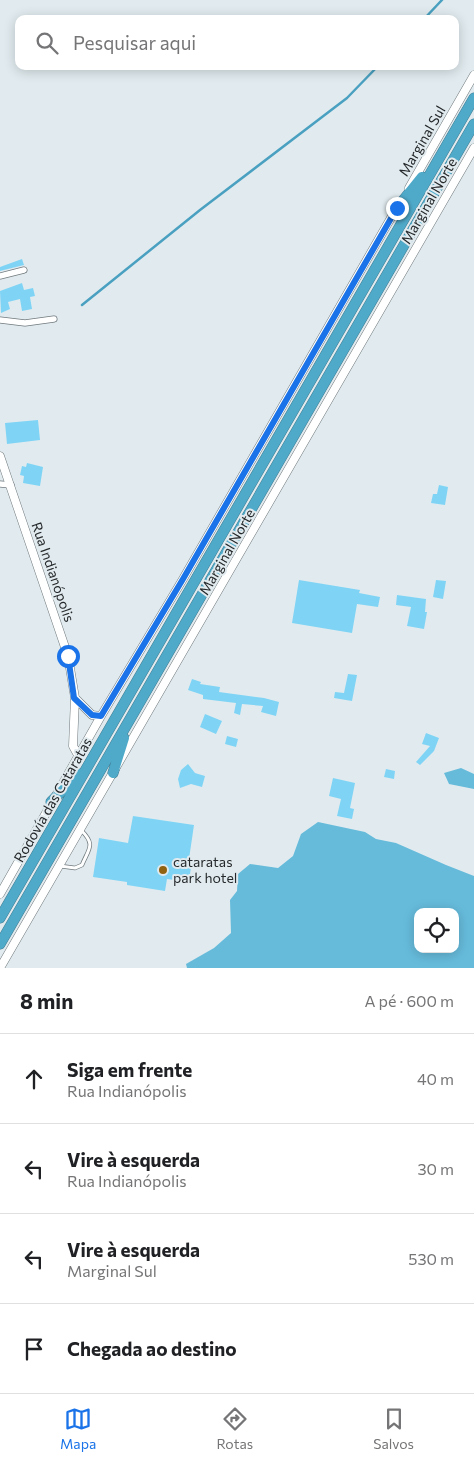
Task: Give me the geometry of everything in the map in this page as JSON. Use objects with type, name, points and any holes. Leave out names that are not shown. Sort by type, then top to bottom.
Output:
[{"type":"highway","name":"Rodovía das Cataratas","points":[[0,918],[474,98]]},
{"type":"highway","name":"Rodovía das Cataratas","points":[[0,944],[473,127]]},
{"type":"highway","points":[[397,208],[442,153]]},
{"type":"highway","points":[[113,773],[130,720]]},
{"type":"highway","points":[[51,802],[90,762]]},
{"type":"street","name":"Marginal Sul","points":[[0,894],[78,755],[183,579],[474,75]]},
{"type":"street","name":"Marginal Norte","points":[[0,968],[474,148]]},
{"type":"street","points":[[0,276],[24,270]]},
{"type":"street","points":[[0,320],[25,323],[54,320]]},
{"type":"street","name":"Rua Indianópolis","points":[[0,456],[68,656],[74,698],[72,746],[78,755]]},
{"type":"street","points":[[0,484],[11,485]]},
{"type":"street","points":[[74,698],[92,715],[101,716]]},
{"type":"lane","points":[[59,866],[75,868],[82,865],[90,844],[90,838],[80,829]]},
{"type":"shaded area","points":[[461,768],[474,774],[474,789],[449,784],[444,773]]},
{"type":"shaded area","points":[[318,822],[365,832],[376,839],[396,843],[474,876],[474,968],[187,968],[186,964],[214,948],[231,933],[230,900],[237,891],[238,874],[250,864],[278,868],[293,856],[301,834]]},
{"type":"building","points":[[22,259],[24,265],[0,271],[0,267]]},
{"type":"building","points":[[22,283],[24,290],[33,288],[35,296],[30,297],[32,309],[22,311],[20,299],[8,302],[10,309],[1,313],[0,291]]},
{"type":"building","points":[[38,420],[40,440],[7,444],[5,423]]},
{"type":"building","points":[[27,463],[43,467],[40,486],[23,483],[24,476],[20,475],[22,466],[26,467]]},
{"type":"building","points":[[439,485],[448,487],[445,505],[431,503],[433,494],[437,494]]},
{"type":"building","points":[[299,580],[360,590],[359,593],[380,597],[378,607],[357,604],[352,633],[292,623]]},
{"type":"building","points":[[436,580],[446,581],[443,599],[433,597]]},
{"type":"building","points":[[397,595],[426,599],[425,612],[427,612],[424,629],[407,626],[411,607],[396,605]]},
{"type":"building","points":[[348,674],[357,675],[352,701],[334,698],[335,692],[344,693]]},
{"type":"building","points":[[192,679],[201,682],[200,684],[220,687],[219,692],[279,702],[276,716],[261,712],[263,706],[242,704],[240,715],[234,713],[236,703],[203,699],[203,695],[188,690]]},
{"type":"building","points":[[205,714],[222,721],[216,734],[200,727]]},
{"type":"building","points":[[426,733],[439,738],[434,751],[420,765],[416,762],[430,746],[422,744]]},
{"type":"building","points":[[227,736],[238,739],[236,747],[225,744]]},
{"type":"building","points":[[188,764],[195,773],[205,776],[202,787],[191,784],[180,788],[178,779],[181,770]]},
{"type":"building","points":[[386,769],[395,771],[394,779],[384,777]]},
{"type":"building","points":[[333,778],[355,783],[350,808],[354,809],[352,819],[337,816],[341,799],[329,796]]},
{"type":"building","points":[[133,816],[194,825],[189,859],[192,859],[189,882],[167,879],[165,891],[127,885],[127,882],[93,877],[99,838],[128,843]]},
{"type":"waterway","points":[[428,15],[442,0]]},
{"type":"waterway","points":[[82,305],[200,210],[347,98],[374,70]]},
{"type":"place","name":"cataratas park hotel","points":[[163,870]]},
{"type":"route","points":[[68,656],[74,698],[92,715],[101,716],[183,579],[397,208]]}]
